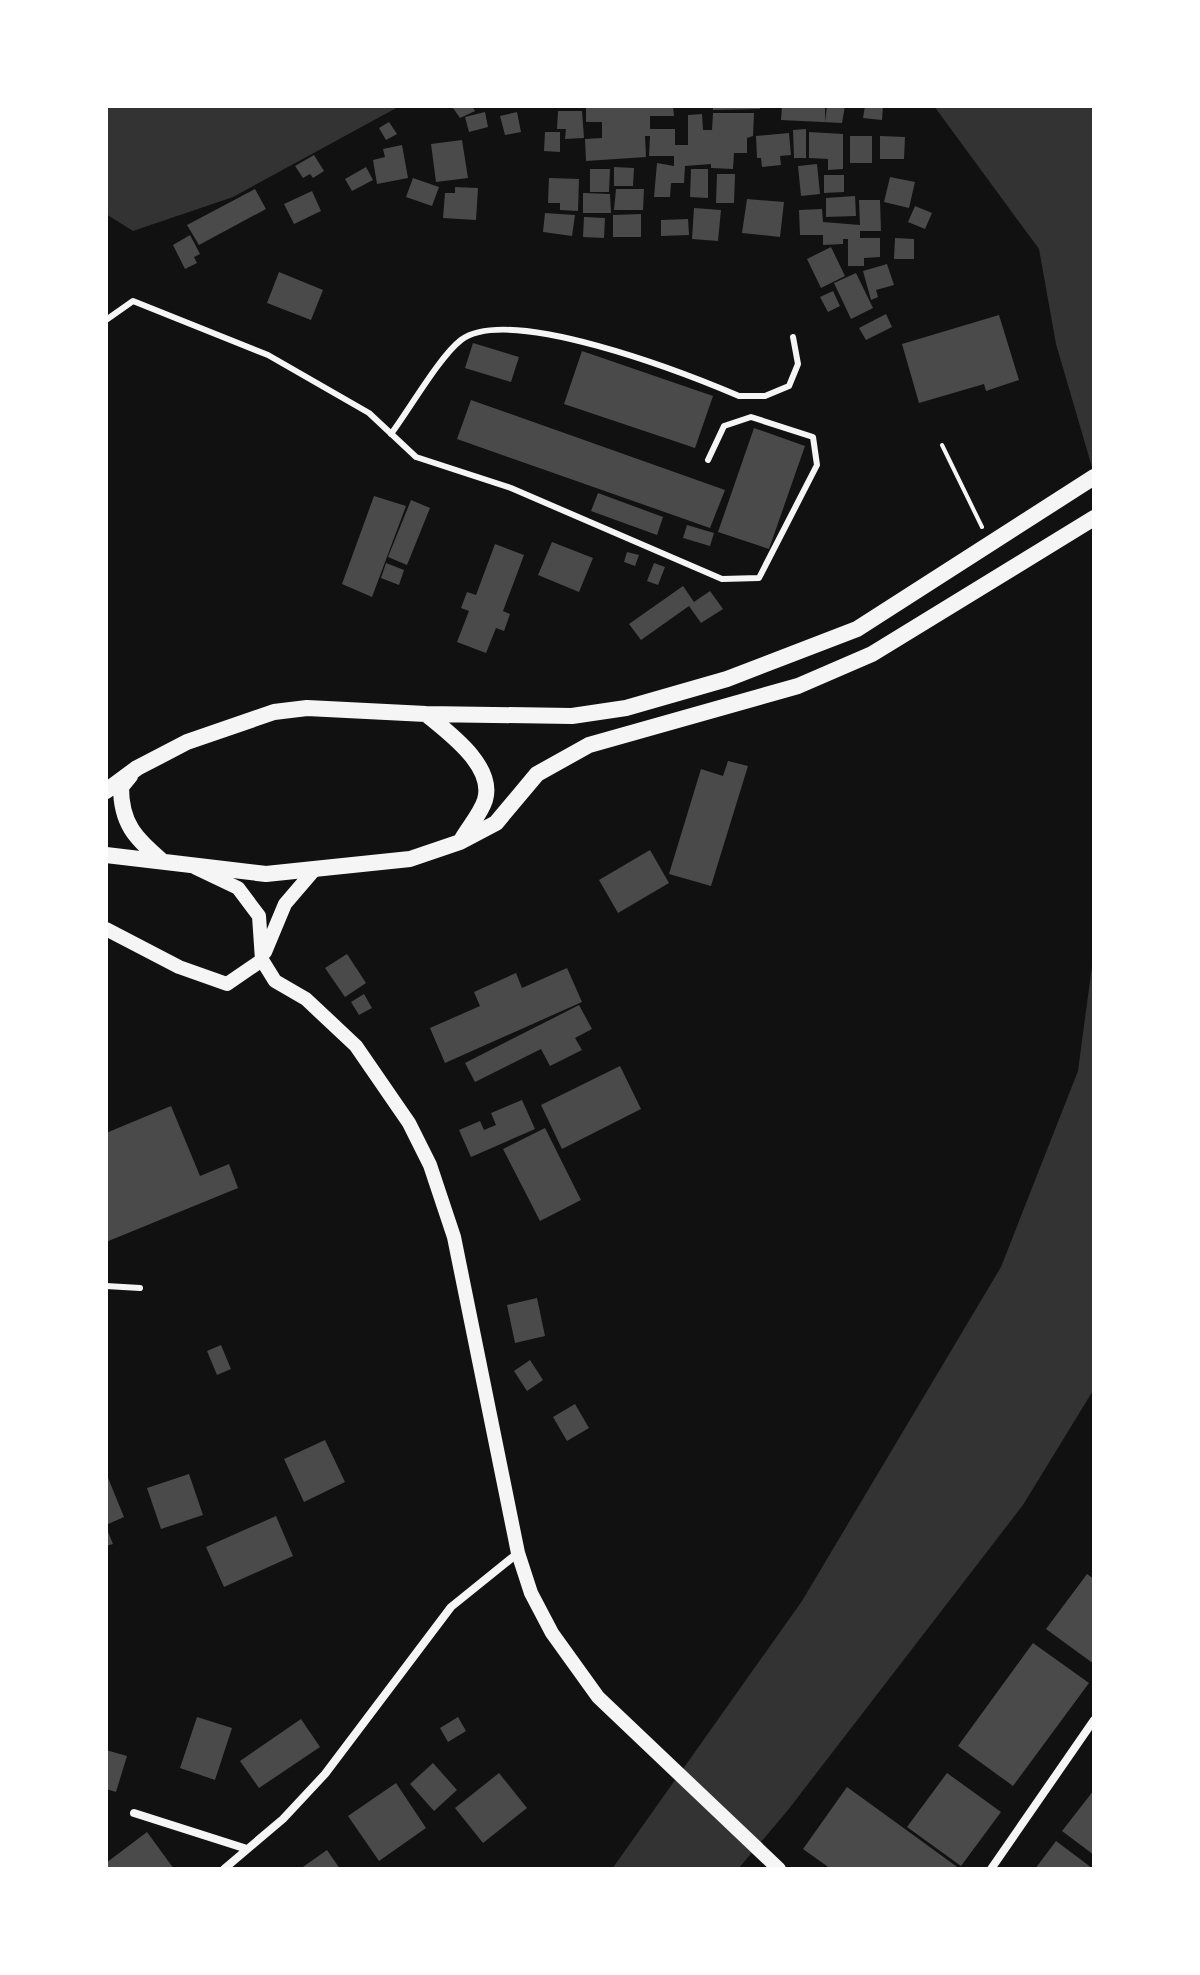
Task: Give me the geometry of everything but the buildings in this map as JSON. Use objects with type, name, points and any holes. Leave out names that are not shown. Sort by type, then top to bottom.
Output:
[{"type":"main road","points":[[106,791],[137,768],[210,732],[274,712],[307,708],[426,714],[572,716],[626,708],[727,679],[857,629],[1094,477]]},
{"type":"main road","points":[[106,855],[266,874],[410,859],[460,842],[496,823],[537,774],[561,758],[589,745],[798,686],[872,654],[1094,518]]},
{"type":"main road","points":[[426,714],[476,762],[486,782],[485,800],[460,842]]},
{"type":"main road","points":[[137,768],[121,787],[126,824],[135,838],[161,860]]},
{"type":"street","points":[[196,868],[238,888],[259,916],[262,960],[275,981],[315,1006],[356,1046],[409,1123],[430,1165],[454,1237],[518,1553],[531,1593],[571,1664],[626,1727],[778,1868]]},
{"type":"street","points":[[106,929],[179,967],[227,984],[262,960],[285,904],[315,869]]},
{"type":"street","points":[[224,1869],[283,1819],[325,1774],[451,1607],[518,1553]]},
{"type":"street","points":[[991,1869],[1094,1720]]},
{"type":"street","points":[[134,1813],[247,1849]]},
{"type":"lane","points":[[106,320],[133,301],[268,355],[369,413],[416,457],[511,488],[722,579],[759,578],[817,465],[813,437],[751,417],[724,426],[708,460]]},
{"type":"lane","points":[[391,434],[461,340],[480,331],[509,327],[588,342],[739,396],[765,396],[789,386],[798,364],[793,337]]},
{"type":"lane","points":[[106,1286],[140,1288]]},
{"type":"path","points":[[942,445],[990,544]]},
{"type":"shaded area","points":[[106,106],[400,106],[233,197],[133,231],[106,214]]},
{"type":"shaded area","points":[[934,106],[1094,106],[1094,474],[1056,344],[1039,249]]},
{"type":"shaded area","points":[[1094,951],[1094,1389],[1023,1505],[788,1810],[738,1869],[612,1869],[802,1601],[1001,1267],[1078,1071]]}]
